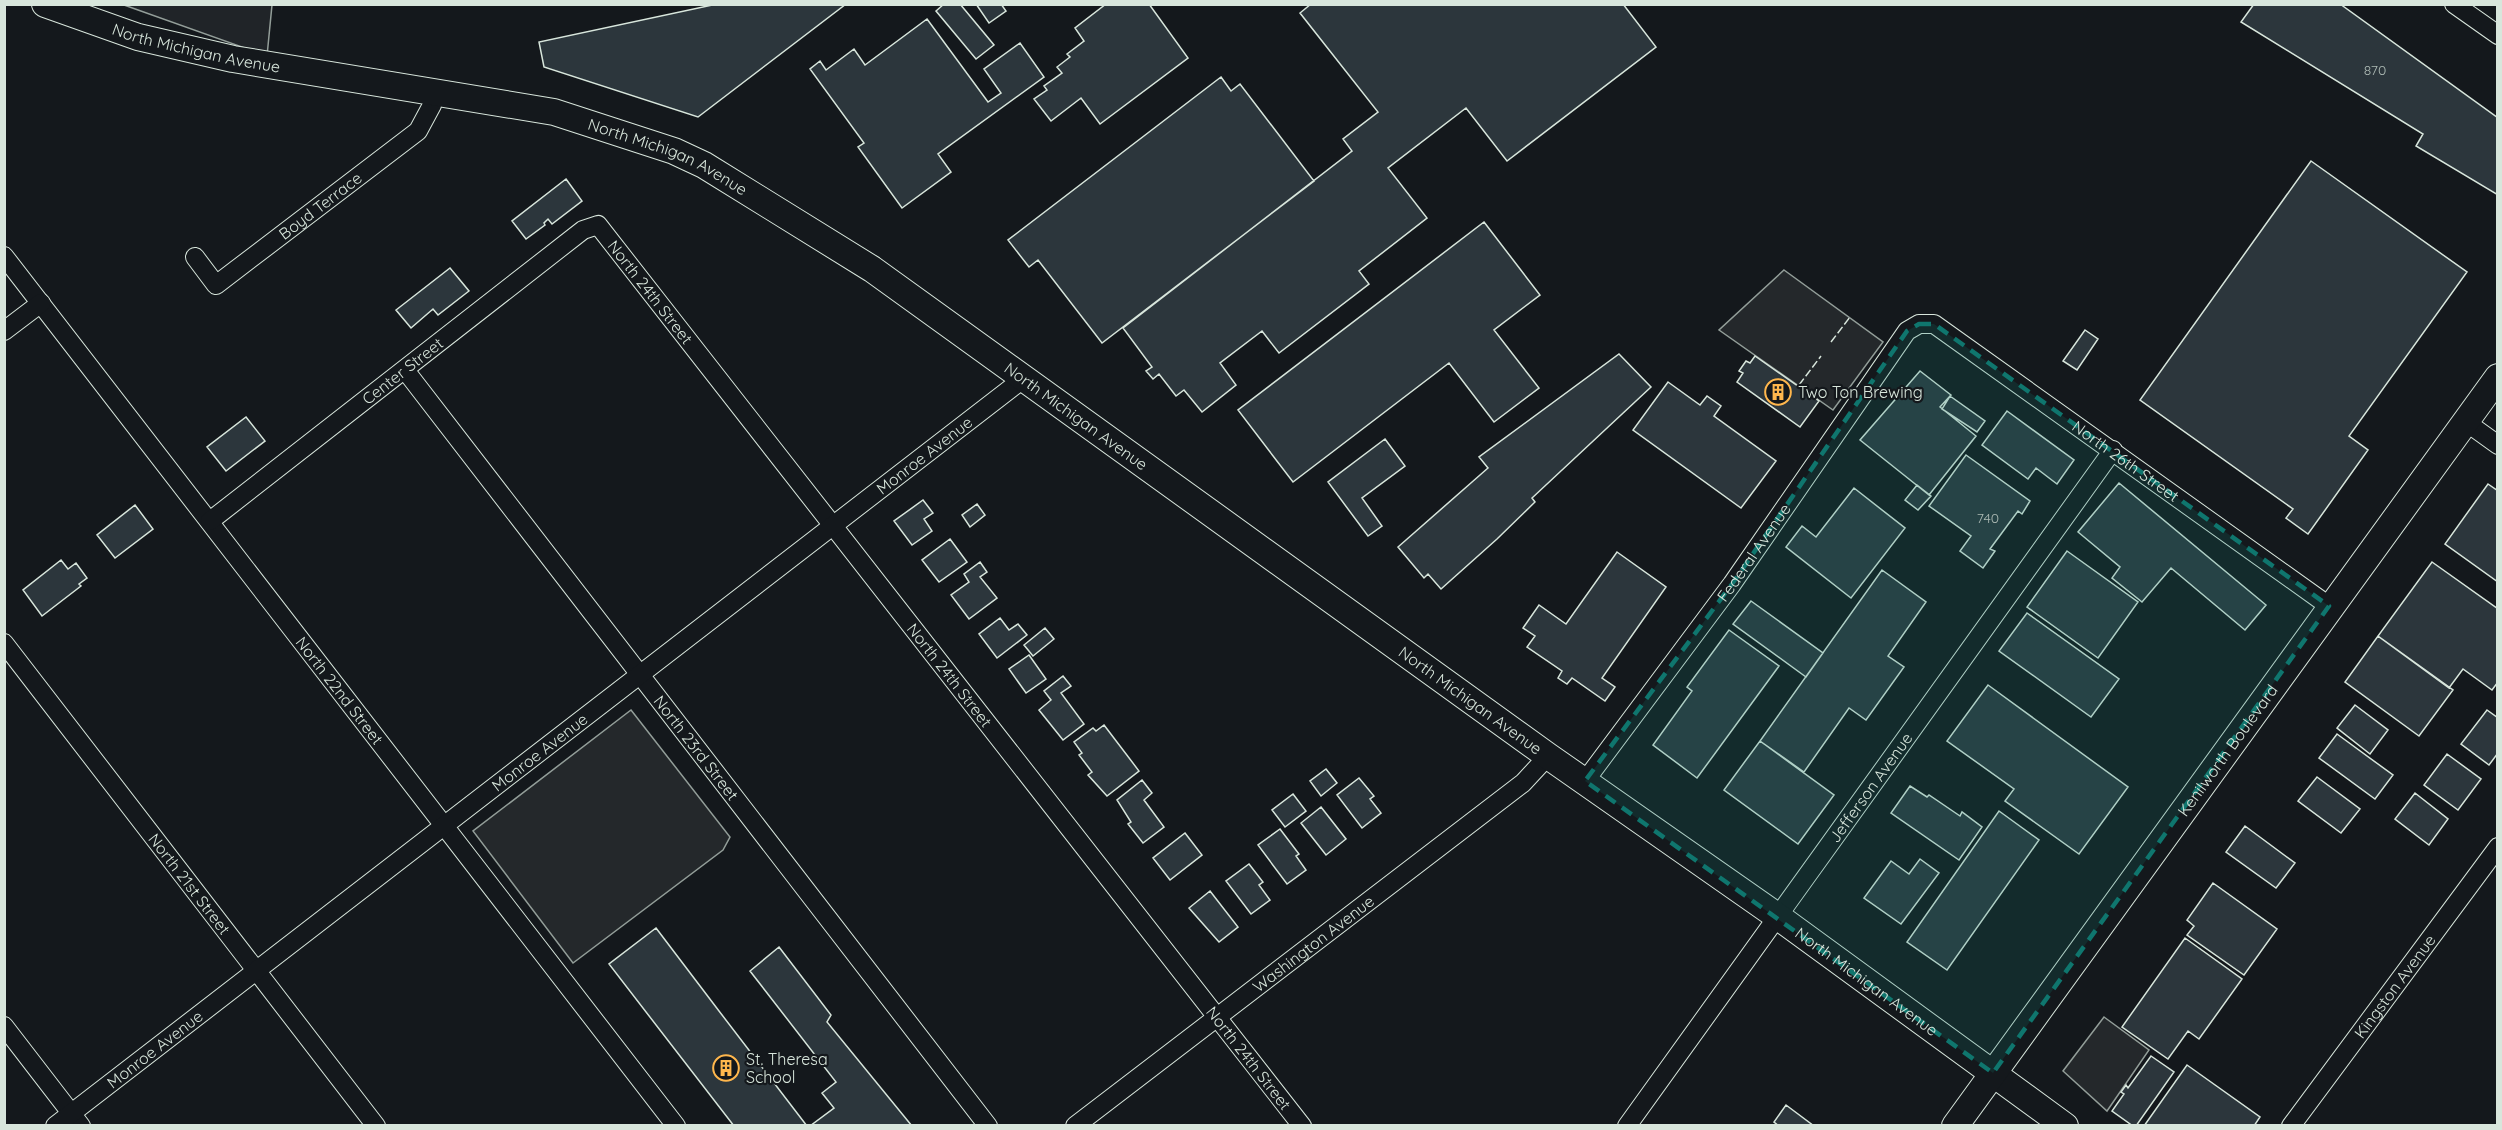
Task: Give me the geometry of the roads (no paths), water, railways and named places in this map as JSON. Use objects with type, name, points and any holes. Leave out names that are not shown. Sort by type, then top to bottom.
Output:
[{"type":"street","name":"North Michigan Avenue","points":[[45,4],[138,37],[233,59],[433,90],[554,112],[674,151],[704,165],[872,269],[1548,756],[1777,916],[2065,1125]]},
{"type":"street","points":[[2454,4],[2498,35]]},
{"type":"street","name":"Boyd Terrace","points":[[195,257],[216,285],[418,131],[432,105],[433,90]]},
{"type":"street","name":"Center Street","points":[[210,521],[583,230],[598,225]]},
{"type":"street","name":"North 24th Street","points":[[598,225],[1302,1125]]},
{"type":"street","name":"North 22nd Street","points":[[4,256],[676,1125]]},
{"type":"street","points":[[4,331],[40,303]]},
{"type":"street","name":"North 26th Street","points":[[1918,324],[1934,324],[2329,606]]},
{"type":"street","name":"Federal Avenue","points":[[1585,781],[1732,584],[1907,331],[1918,324]]},
{"type":"street","name":"North 23rd Street","points":[[405,370],[988,1125]]},
{"type":"street","name":"Kenilworth Boulevard","points":[[1955,1125],[2329,606],[2498,377]]},
{"type":"street","name":"Monroe Avenue","points":[[55,1125],[77,1119],[257,970],[1023,379]]},
{"type":"street","points":[[2466,422],[2498,445]]},
{"type":"street","name":"Jefferson Avenue","points":[[1627,1125],[2112,450]]},
{"type":"street","name":"North 21st Street","points":[[4,643],[376,1125]]},
{"type":"street","name":"Washington Avenue","points":[[1075,1125],[1523,783],[1548,756]]},
{"type":"street","name":"Kingston Avenue","points":[[2292,1125],[2498,847]]},
{"type":"street","points":[[4,1026],[77,1119]]},
{"type":"place","name":"Two Ton Brewing","points":[[1778,392]]},
{"type":"place","name":"St. Theresa School","points":[[726,1068]]}]
